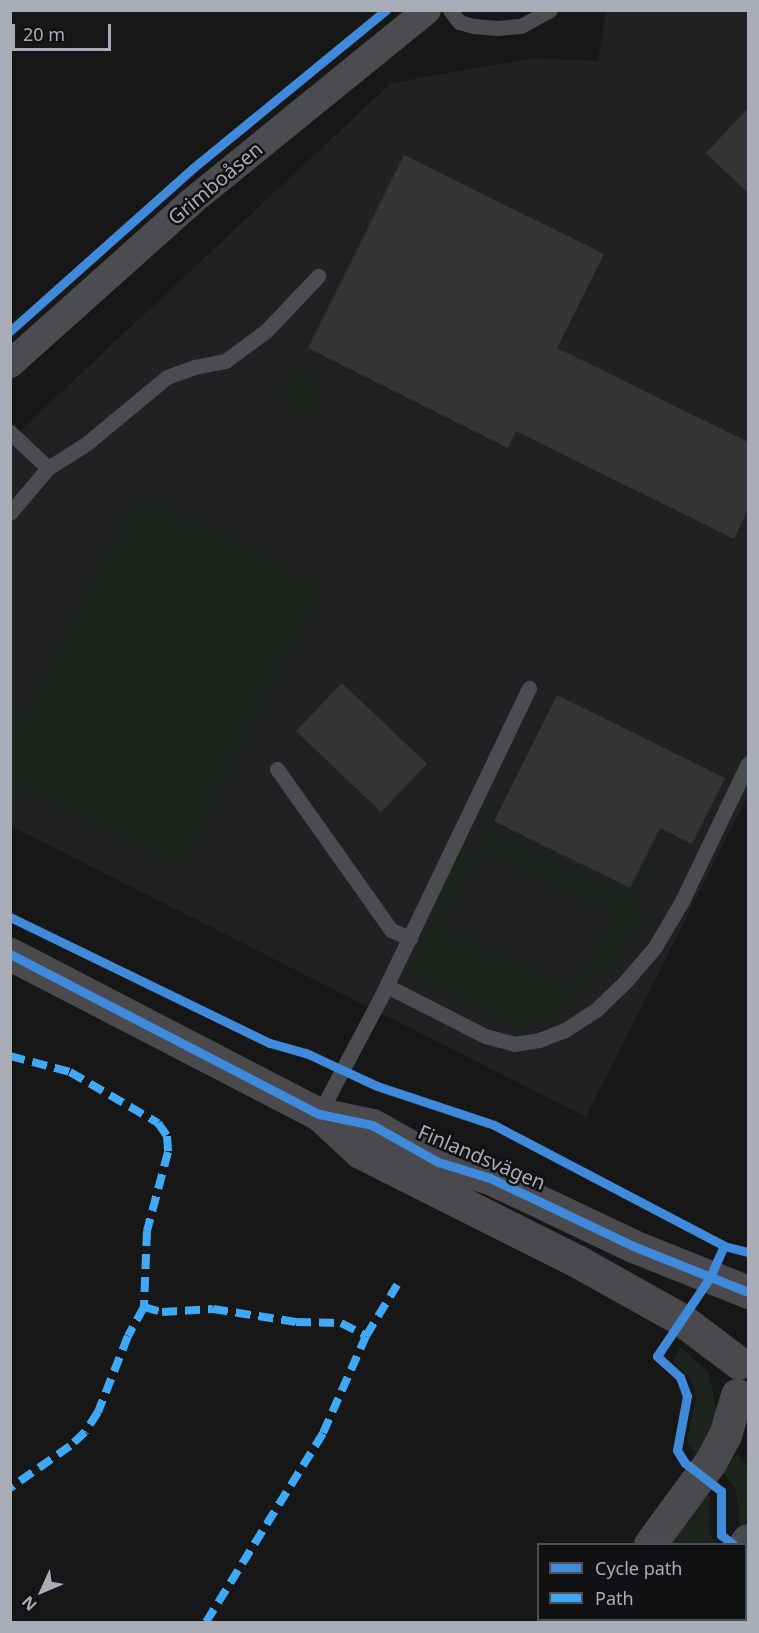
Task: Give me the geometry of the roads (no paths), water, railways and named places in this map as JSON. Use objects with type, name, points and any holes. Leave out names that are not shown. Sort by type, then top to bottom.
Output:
[{"type":"street","name":"Grimboåsen","points":[[10,364],[191,202],[427,10]]},
{"type":"street","name":"Finlandsvägen","points":[[10,954],[319,1114],[360,1152],[577,1261],[682,1320],[741,1366]]},
{"type":"street","name":"Finlandsvägen","points":[[319,1114],[372,1125],[438,1162],[490,1178],[633,1246],[748,1292]]},
{"type":"street","points":[[741,1366],[748,1427]]},
{"type":"street","points":[[651,1543],[711,1461],[725,1435],[741,1366]]},
{"type":"lane","points":[[450,10],[459,22],[497,28],[521,26],[550,10]]},
{"type":"lane","points":[[10,513],[48,468],[86,444],[167,377],[194,367],[225,361],[266,331],[318,276]]},
{"type":"lane","points":[[10,432],[48,468]]},
{"type":"lane","points":[[319,1114],[387,986],[529,688]]},
{"type":"lane","points":[[387,986],[485,1036],[514,1044],[539,1040],[565,1030],[596,1010],[625,982],[655,947],[682,901],[748,763]]},
{"type":"lane","points":[[277,769],[391,930],[410,938]]}]
